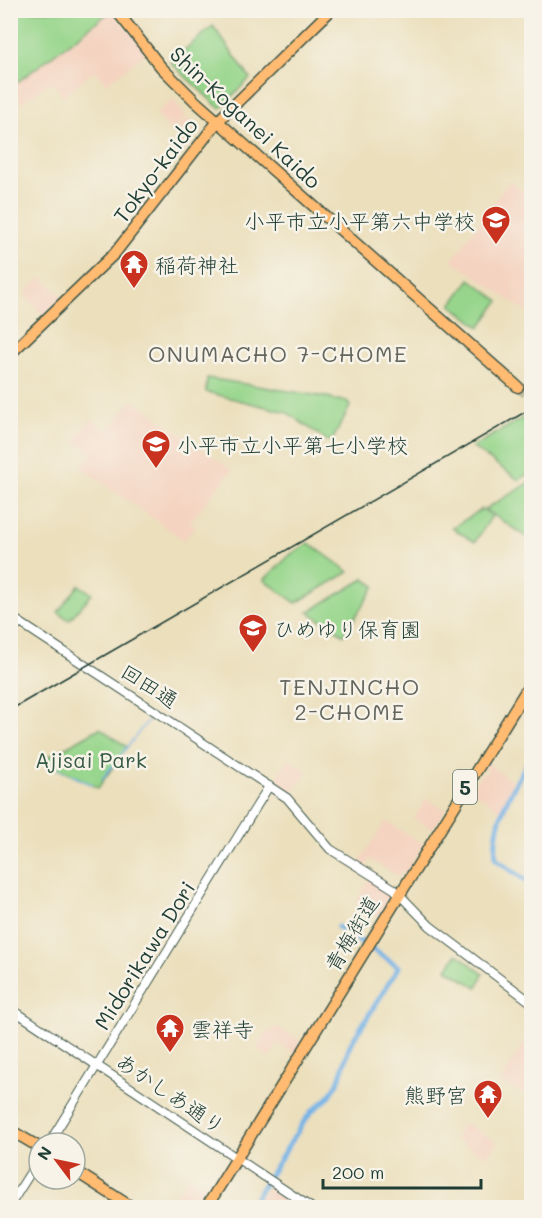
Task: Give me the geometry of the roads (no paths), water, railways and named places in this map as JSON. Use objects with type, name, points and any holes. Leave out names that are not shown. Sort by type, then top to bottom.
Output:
[{"type":"main road","name":"Shin-Koganei Kaido","points":[[116,10],[161,67],[218,121],[518,387]]},
{"type":"main road","name":"Tokyo-kaido","points":[[10,354],[84,286],[122,245],[218,121],[331,10]]},
{"type":"main road","name":"青梅街道","points":[[206,1208],[398,893],[531,681]]},
{"type":"main road","points":[[10,1130],[27,1140]]},
{"type":"main road","points":[[87,1178],[134,1208]]},
{"type":"street","name":"回田通","points":[[10,616],[269,786],[295,806],[330,849],[398,893],[430,926],[531,1003]]},
{"type":"street","name":"Midorikawa Dori","points":[[56,1131],[269,786]]},
{"type":"street","name":"あかしあ通り","points":[[10,1008],[312,1208]]},
{"type":"street","points":[[10,1205],[27,1178]]},
{"type":"waterway","points":[[102,779],[153,714]]},
{"type":"waterway","points":[[532,755],[505,804],[497,831],[496,844],[496,859],[532,885]]},
{"type":"waterway","points":[[43,762],[93,785]]},
{"type":"waterway","points":[[249,1208],[303,1123],[311,1112],[328,1098],[338,1083],[350,1045],[399,967],[338,927]]},
{"type":"tunnel","points":[[518,387],[532,399]]},
{"type":"railway","points":[[10,710],[532,408]]},
{"type":"place","name":"小平市立小平第六中学校","points":[[496,246]]},
{"type":"place","name":"稲荷神社","points":[[134,290]]},
{"type":"place","name":"小平市立小平第七小学校","points":[[156,470]]},
{"type":"place","name":"ひめゆり保育園","points":[[253,654]]},
{"type":"place","name":"雲祥寺","points":[[170,1054]]},
{"type":"place","name":"熊野宮","points":[[488,1120]]},
{"type":"district","name":"ONUMACHO 7-CHOME","points":[[278,353]]},
{"type":"district","name":"TENJINCHO 2-CHOME","points":[[350,698]]},
{"type":"park label","name":"Ajisai Park","points":[[91,759]]}]
